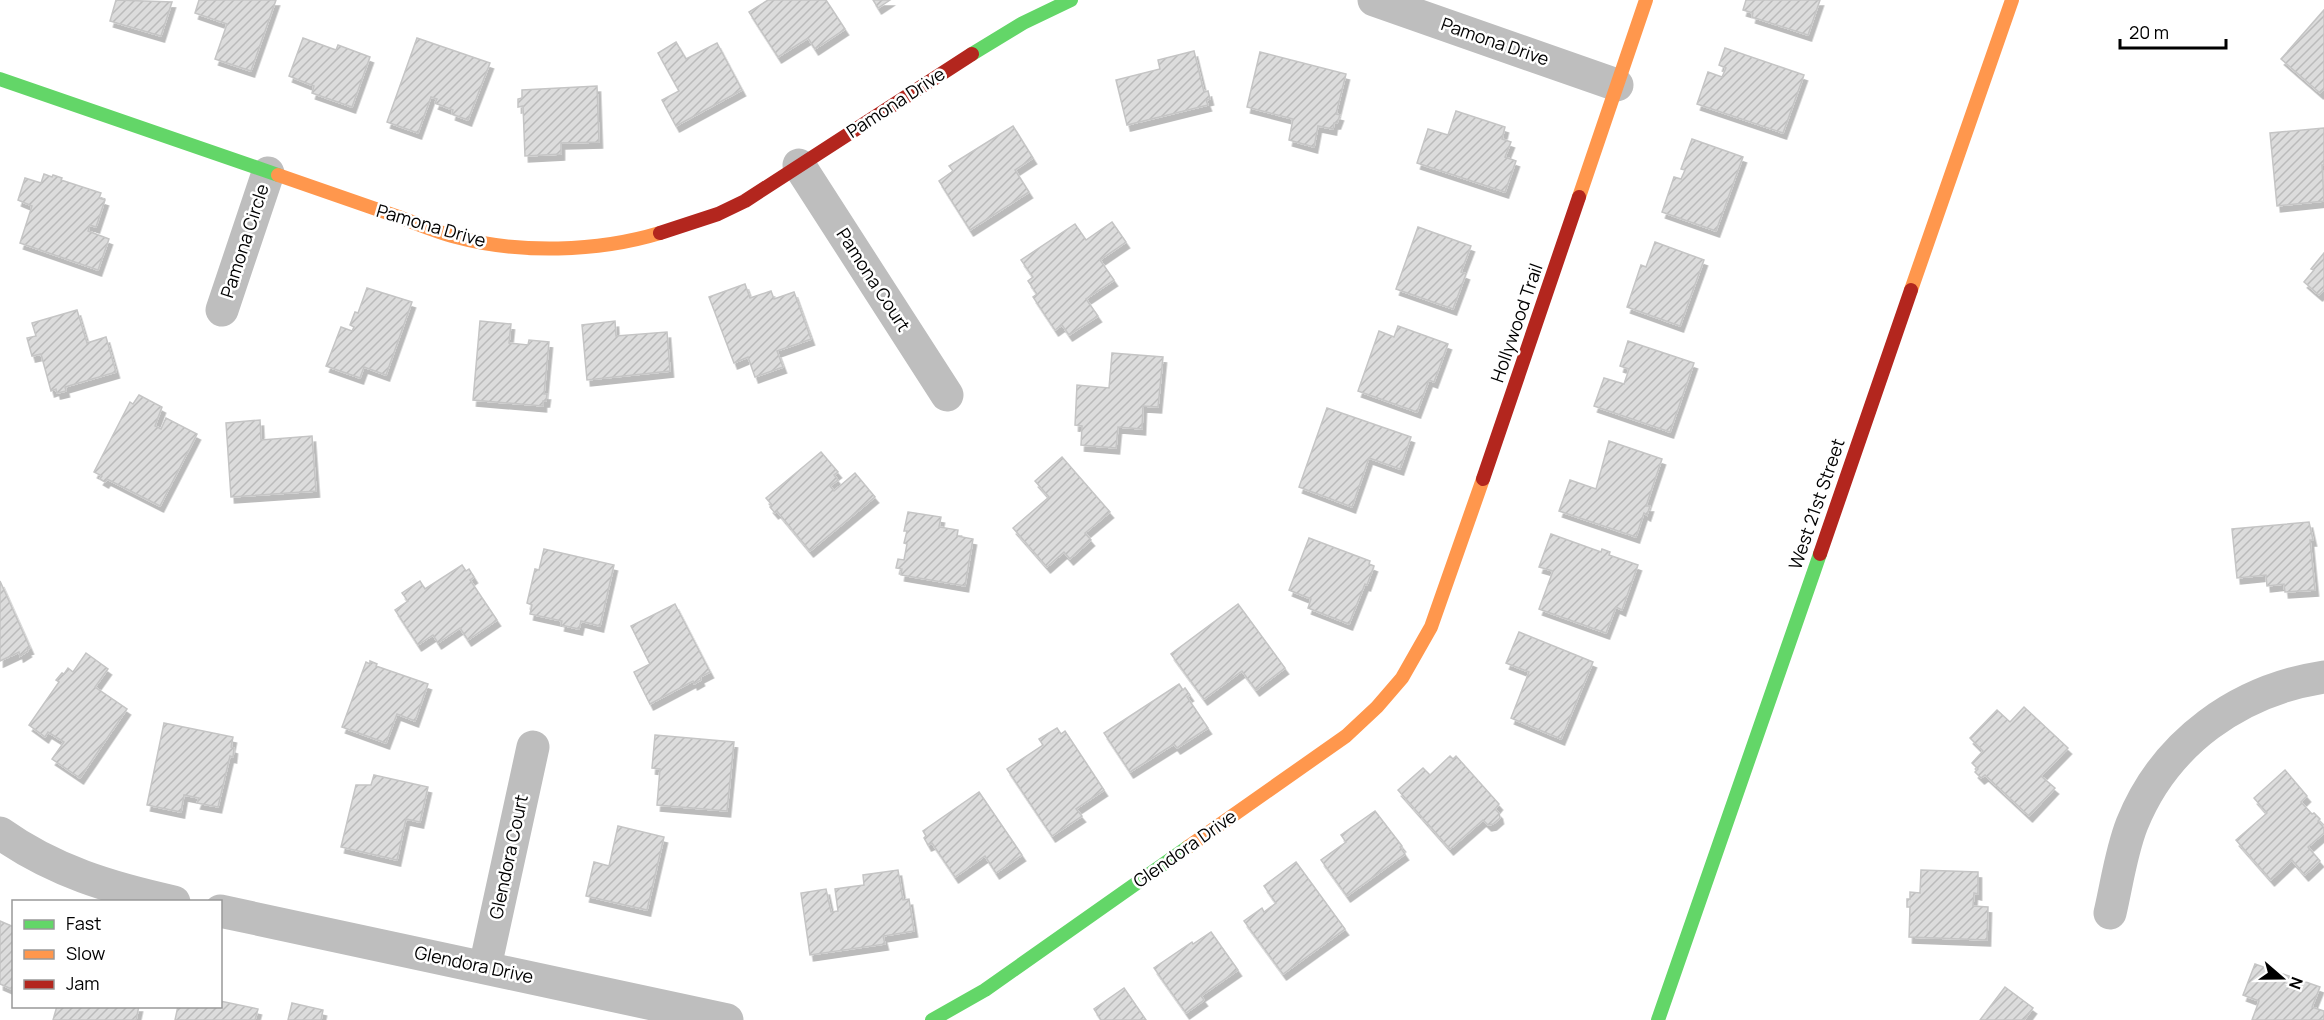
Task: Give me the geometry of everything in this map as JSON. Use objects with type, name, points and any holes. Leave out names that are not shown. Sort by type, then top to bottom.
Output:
[{"type":"street","name":"Pamona Drive","points":[[0,79],[456,237],[489,244],[547,249],[626,242],[695,223],[742,201],[1002,35],[1071,0]]},
{"type":"street","name":"Pamona Drive","points":[[1374,0],[1617,85]]},
{"type":"street","name":"Hollywood Trail","points":[[1418,655],[1439,607],[1646,0]]},
{"type":"street","name":"West 21st Street","points":[[1658,1020],[2012,0]]},
{"type":"street","name":"Pamona Court","points":[[799,165],[947,395]]},
{"type":"street","name":"Pamona Circle","points":[[222,310],[268,173]]},
{"type":"street","name":"Glendora Drive","points":[[932,1020],[985,990],[1346,736],[1393,691],[1418,655]]},
{"type":"street","points":[[2110,913],[2127,837],[2133,821],[2158,777],[2189,739],[2201,728],[2259,694],[2324,677]]},
{"type":"street","name":"Glendora Court","points":[[485,967],[533,747]]},
{"type":"street","points":[[0,833],[26,851],[86,879],[166,900]]},
{"type":"street","name":"Glendora Drive","points":[[222,911],[727,1020]]},
{"type":"building","points":[[116,0],[172,2],[161,36],[110,21]]},
{"type":"building","points":[[199,0],[276,0],[251,71],[215,59],[227,24],[195,13]]},
{"type":"building","points":[[768,0],[826,0],[845,29],[815,49],[808,38],[778,57],[749,12]]},
{"type":"building","points":[[873,0],[890,0],[878,8]]},
{"type":"building","points":[[1746,0],[1820,0],[1808,35],[1752,17],[1753,13],[1743,10]]},
{"type":"building","points":[[2324,10],[2324,89],[2320,93],[2281,59]]},
{"type":"building","points":[[303,38],[336,50],[338,45],[370,57],[352,107],[312,93],[314,86],[289,76]]},
{"type":"building","points":[[417,38],[490,63],[468,120],[452,114],[453,110],[435,103],[437,99],[431,97],[418,133],[387,122]]},
{"type":"building","points":[[676,42],[686,59],[717,43],[742,90],[676,126],[662,100],[679,91],[658,53]]},
{"type":"building","points":[[1725,48],[1804,75],[1783,133],[1697,104],[1708,72],[1722,77],[1726,68],[1719,65]]},
{"type":"building","points":[[1194,51],[1204,92],[1208,91],[1210,99],[1206,100],[1208,105],[1127,125],[1116,80],[1160,69],[1158,60]]},
{"type":"building","points":[[1260,52],[1346,74],[1336,114],[1340,115],[1337,123],[1334,123],[1333,129],[1318,126],[1314,147],[1289,140],[1293,119],[1247,107]]},
{"type":"building","points":[[597,86],[599,142],[561,143],[561,154],[525,156],[523,106],[518,107],[518,99],[522,98],[522,90]]},
{"type":"building","points":[[1456,111],[1505,127],[1502,139],[1511,142],[1505,157],[1516,161],[1505,192],[1417,163],[1428,129],[1448,135]]},
{"type":"building","points":[[1013,126],[1033,158],[1015,170],[1029,192],[970,230],[939,181],[953,171],[949,166]]},
{"type":"building","points":[[2324,128],[2324,165],[2322,165],[2324,201],[2277,206],[2270,133]]},
{"type":"building","points":[[1692,139],[1743,157],[1716,231],[1662,212],[1674,177],[1681,179],[1685,170],[1681,169]]},
{"type":"building","points":[[44,174],[62,178],[61,180],[101,193],[99,198],[105,200],[96,227],[90,225],[88,231],[109,239],[98,270],[20,243],[32,206],[18,200],[25,178],[41,183]]},
{"type":"building","points":[[1112,222],[1126,242],[1100,260],[1114,280],[1086,299],[1098,316],[1069,335],[1062,325],[1055,330],[1033,297],[1037,294],[1028,281],[1033,277],[1021,260],[1075,224],[1086,240]]},
{"type":"building","points":[[1418,227],[1471,246],[1461,272],[1466,274],[1453,309],[1396,289]]},
{"type":"building","points":[[1655,242],[1704,260],[1680,326],[1627,307],[1641,265],[1646,267]]},
{"type":"building","points":[[2324,253],[2324,290],[2319,295],[2304,282]]},
{"type":"building","points":[[745,284],[750,298],[771,291],[774,299],[794,292],[811,339],[777,351],[783,367],[755,377],[748,357],[734,363],[709,297]]},
{"type":"building","points":[[367,288],[412,302],[386,375],[364,367],[360,378],[326,366],[341,327],[352,331],[354,327],[350,325],[355,312],[358,313]]},
{"type":"building","points":[[77,310],[87,343],[106,337],[116,372],[65,387],[66,391],[57,393],[56,389],[51,391],[41,354],[32,356],[27,338],[36,336],[32,323]]},
{"type":"building","points":[[480,321],[511,324],[509,343],[528,345],[529,340],[549,342],[544,394],[547,394],[543,406],[473,400]]},
{"type":"building","points":[[615,321],[616,336],[667,332],[670,371],[587,380],[582,325]]},
{"type":"building","points":[[1398,326],[1448,344],[1434,382],[1429,380],[1417,412],[1358,391],[1379,331],[1394,337]]},
{"type":"building","points":[[1628,341],[1694,363],[1670,432],[1594,406],[1604,378],[1624,384],[1629,369],[1620,366]]},
{"type":"building","points":[[1112,353],[1163,357],[1158,407],[1143,406],[1142,429],[1118,427],[1116,448],[1081,445],[1082,426],[1075,425],[1077,385],[1109,388]]},
{"type":"building","points":[[139,395],[162,407],[155,426],[161,429],[166,418],[197,434],[160,506],[107,479],[105,482],[100,479],[102,476],[94,472],[130,402],[133,404]]},
{"type":"building","points":[[1327,408],[1411,437],[1400,469],[1369,458],[1352,507],[1299,487]]},
{"type":"building","points":[[260,420],[261,440],[312,436],[316,491],[231,497],[226,423]]},
{"type":"building","points":[[1609,441],[1662,459],[1646,506],[1650,506],[1647,515],[1644,513],[1636,537],[1559,511],[1570,480],[1596,489]]},
{"type":"building","points":[[821,452],[838,472],[834,475],[838,480],[830,486],[834,491],[855,473],[875,497],[810,551],[777,511],[775,513],[770,507],[772,505],[766,498]]},
{"type":"building","points":[[1062,457],[1110,512],[1085,533],[1091,540],[1070,559],[1064,552],[1047,567],[1013,528],[1049,497],[1035,481]]},
{"type":"building","points":[[908,512],[941,517],[939,527],[958,530],[957,536],[973,539],[965,586],[901,575],[902,569],[896,568],[898,559],[904,560],[907,531],[904,531]]},
{"type":"building","points":[[2309,522],[2313,540],[2310,540],[2315,590],[2285,592],[2284,584],[2267,586],[2266,575],[2237,578],[2232,529]]},
{"type":"building","points":[[1551,534],[1601,552],[1602,549],[1610,552],[1609,555],[1638,565],[1622,610],[1616,607],[1606,633],[1539,609],[1553,571],[1539,567]]},
{"type":"building","points":[[1309,538],[1370,561],[1369,564],[1374,566],[1349,624],[1308,608],[1311,599],[1289,590]]},
{"type":"building","points":[[544,549],[614,565],[600,626],[581,621],[579,629],[561,625],[562,621],[530,614],[532,605],[527,603],[535,569],[539,570]]},
{"type":"building","points":[[462,565],[466,571],[469,569],[474,577],[470,580],[497,620],[468,640],[460,628],[438,643],[433,635],[418,645],[395,610],[408,601],[402,593],[420,581],[425,589]]},
{"type":"building","points":[[0,581],[30,648],[20,656],[19,652],[0,661]]},
{"type":"building","points":[[675,604],[710,672],[700,677],[701,680],[694,684],[693,681],[650,704],[634,672],[650,664],[631,626]]},
{"type":"building","points":[[1238,604],[1285,668],[1256,690],[1242,671],[1204,699],[1171,654]]},
{"type":"building","points":[[1519,632],[1593,662],[1561,739],[1511,718],[1529,672],[1506,663]]},
{"type":"building","points":[[86,653],[108,669],[95,687],[127,709],[80,778],[52,759],[64,742],[48,732],[45,737],[29,725],[59,682],[56,680],[68,668],[73,672]]},
{"type":"building","points":[[370,661],[377,664],[376,666],[428,684],[415,721],[397,714],[386,743],[342,727],[366,662],[370,664]]},
{"type":"building","points":[[1179,684],[1190,695],[1187,697],[1208,728],[1177,748],[1174,744],[1130,772],[1104,733]]},
{"type":"building","points":[[2024,707],[2068,748],[2041,776],[2055,788],[2029,816],[1985,775],[1981,778],[1975,772],[1978,769],[1972,763],[1983,751],[1970,738],[1997,710],[2010,722]]},
{"type":"building","points":[[164,723],[233,737],[231,747],[234,748],[233,757],[230,756],[218,807],[197,803],[199,798],[184,795],[181,812],[147,805]]},
{"type":"building","points":[[1057,728],[1061,734],[1065,731],[1104,790],[1076,809],[1082,816],[1052,836],[1007,769],[1043,745],[1039,739]]},
{"type":"building","points":[[655,735],[734,742],[727,811],[657,805],[660,769],[652,768]]},
{"type":"building","points":[[1450,756],[1453,759],[1456,756],[1499,804],[1495,809],[1500,818],[1488,825],[1483,820],[1450,849],[1398,790],[1423,768],[1430,775]]},
{"type":"building","points":[[2285,770],[2307,796],[2301,802],[2320,819],[2318,821],[2324,828],[2324,833],[2308,847],[2320,861],[2305,875],[2292,860],[2271,880],[2236,840],[2267,813],[2254,798]]},
{"type":"building","points":[[374,775],[428,787],[420,822],[406,819],[397,860],[341,847],[356,785],[371,785]]},
{"type":"building","points":[[979,792],[1022,855],[996,873],[985,856],[955,877],[932,843],[928,845],[923,831]]},
{"type":"building","points":[[1375,811],[1402,846],[1400,847],[1405,854],[1347,896],[1321,860],[1346,842],[1341,835]]},
{"type":"building","points":[[618,826],[664,837],[647,910],[586,896],[594,862],[609,866]]},
{"type":"building","points":[[1296,862],[1345,929],[1283,974],[1244,921],[1262,908],[1264,912],[1276,903],[1264,886]]},
{"type":"building","points":[[898,870],[903,900],[909,899],[914,931],[883,936],[885,944],[810,955],[801,893],[826,889],[831,912],[838,911],[835,889],[864,885],[863,875]]},
{"type":"building","points":[[1921,870],[1978,872],[1978,894],[1974,893],[1973,906],[1988,907],[1987,940],[1909,937],[1910,907],[1907,907],[1907,899],[1910,899],[1910,892],[1920,893]]},
{"type":"building","points":[[0,921],[12,926],[12,989],[0,984]]},
{"type":"building","points":[[1211,932],[1238,970],[1201,996],[1204,1000],[1186,1013],[1154,968]]},
{"type":"building","points":[[2255,964],[2320,987],[2312,1007],[2324,1011],[2324,1020],[2252,1020],[2259,1001],[2243,995]]},
{"type":"building","points":[[2005,987],[2033,1008],[2024,1020],[1980,1020]]},
{"type":"building","points":[[1124,988],[1146,1020],[1101,1020],[1094,1009]]},
{"type":"building","points":[[222,1001],[258,1009],[255,1020],[175,1020],[178,1008],[222,1008]]},
{"type":"building","points":[[292,1003],[323,1010],[321,1020],[288,1020]]},
{"type":"building","points":[[56,1008],[139,1008],[136,1020],[53,1020]]},
{"type":"traffic: fast","points":[[972,54],[1023,23],[1071,0]]},
{"type":"traffic: fast","points":[[0,79],[278,175]]},
{"type":"traffic: fast","points":[[1658,1020],[1820,554]]},
{"type":"traffic: fast","points":[[932,1020],[985,990],[1188,847]]},
{"type":"traffic: slow","points":[[1579,197],[1646,0]]},
{"type":"traffic: slow","points":[[1911,290],[2012,0]]},
{"type":"traffic: slow","points":[[278,175],[442,233],[506,246],[585,247],[611,244],[660,233]]},
{"type":"traffic: slow","points":[[1188,847],[1346,736],[1377,707],[1402,678],[1431,627],[1483,479]]},
{"type":"traffic: jam","points":[[660,233],[718,214],[745,201],[972,54]]},
{"type":"traffic: jam","points":[[1483,479],[1579,197]]},
{"type":"traffic: jam","points":[[1820,554],[1911,290]]}]
